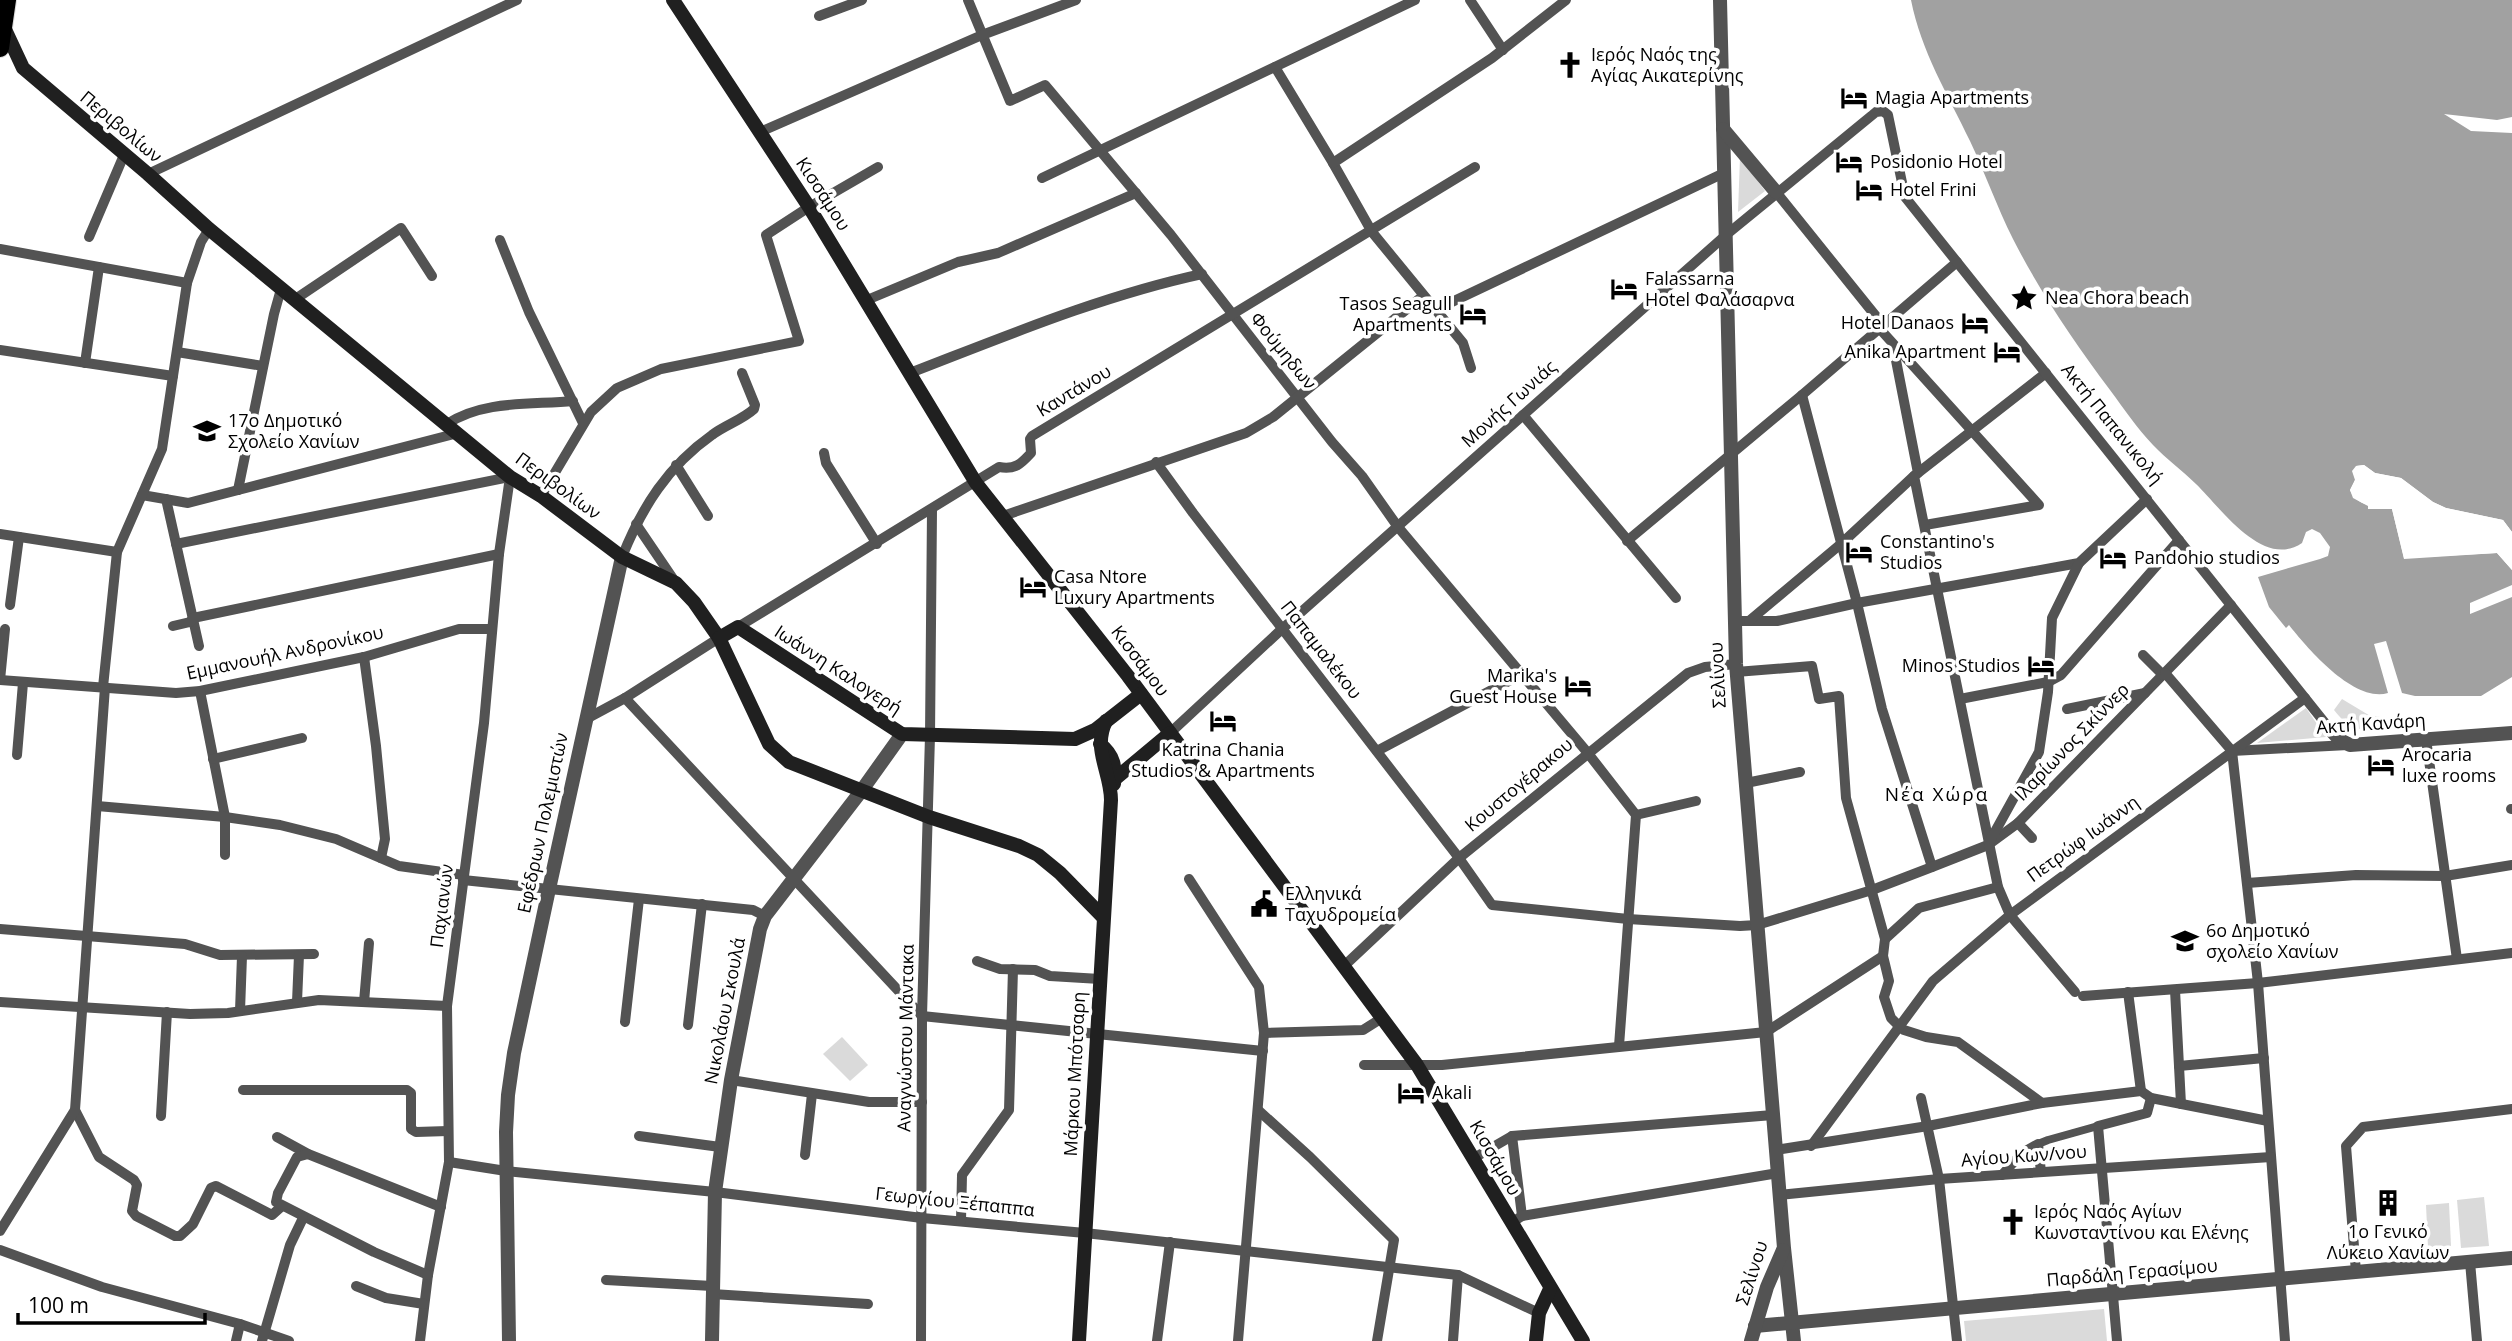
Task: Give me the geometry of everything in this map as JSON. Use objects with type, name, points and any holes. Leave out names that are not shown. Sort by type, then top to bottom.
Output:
[{"type":"main road","points":[[0,48],[7,0]]},
{"type":"main road","points":[[2,23],[22,0]]},
{"type":"main road","name":"Κισσάμου","points":[[673,0],[809,206],[976,483],[1141,694],[1417,1065],[1516,1220],[1550,1289],[1583,1341]]},
{"type":"main road","name":"Περιβολίων","points":[[2,23],[23,68],[281,289],[510,477],[541,496],[622,557],[676,583],[694,602],[719,638],[769,744],[779,755],[789,762],[929,817],[998,838],[1038,855],[1060,873],[1103,917]]},
{"type":"main road","points":[[719,638],[738,627]]},
{"type":"main road","name":"Ιωάννη Καλογερή","points":[[738,627],[902,734],[1075,739],[1106,722],[1141,694]]},
{"type":"main road","points":[[1075,739],[1091,740],[1100,744],[1106,722]]},
{"type":"main road","points":[[1115,779],[1170,733]]},
{"type":"main road","name":"Μάρκου Μπότσαρη","points":[[1100,744],[1111,790],[1111,810]]},
{"type":"main road","name":"Μάρκου Μπότσαρη","points":[[1079,1341],[1103,917],[1115,779],[1112,758],[1100,744]]},
{"type":"main road","points":[[1536,1341],[1539,1313],[1550,1289]]},
{"type":"street","points":[[148,174],[517,0]]},
{"type":"street","points":[[819,16],[862,0]]},
{"type":"street","name":"Φούμηδων","points":[[968,0],[1010,101],[1045,85],[1202,274],[1362,476],[1398,527],[1587,752],[1636,815]]},
{"type":"street","points":[[760,132],[982,35],[1076,0]]},
{"type":"street","points":[[1042,178],[1415,0]]},
{"type":"street","points":[[1470,0],[1503,50]]},
{"type":"street","points":[[1334,163],[1503,50],[1566,0]]},
{"type":"street","name":"Σελίνου","points":[[1720,0],[1731,454],[1742,621],[1736,668],[1784,1248],[1767,1287],[1751,1341]]},
{"type":"street","points":[[1275,67],[1334,163],[1372,232],[1463,343],[1471,368]]},
{"type":"street","name":"Μονής Γωνιάς","points":[[1170,733],[1282,629],[1726,235],[1776,192],[1880,111]]},
{"type":"street","name":"Ακτή Παπανικολή","points":[[1880,111],[1888,115],[1905,197],[2329,728],[2340,740],[2350,745]]},
{"type":"street","points":[[1723,129],[1776,192],[1892,343],[2039,503],[2037,507],[1925,525]]},
{"type":"street","points":[[89,237],[124,155]]},
{"type":"street","points":[[541,496],[583,423],[617,388],[653,372],[799,341],[766,235],[809,206],[878,167]]},
{"type":"street","name":"Καντάνου","points":[[738,627],[999,467],[1008,469],[1021,464],[1031,453],[1032,436],[1475,167]]},
{"type":"street","points":[[1435,310],[1724,173]]},
{"type":"street","points":[[867,300],[958,262],[998,253],[1136,193]]},
{"type":"street","points":[[295,300],[401,228],[432,276]]},
{"type":"street","points":[[0,1231],[75,1110],[104,687],[117,552],[162,449],[187,283],[201,242],[209,229]]},
{"type":"street","points":[[500,240],[529,312],[583,423]]},
{"type":"street","points":[[0,249],[187,283]]},
{"type":"street","points":[[1627,541],[1802,396],[1957,262]]},
{"type":"street","points":[[85,363],[99,267]]},
{"type":"street","points":[[910,373],[1056,317],[1155,284],[1202,274]]},
{"type":"street","points":[[238,490],[281,289]]},
{"type":"street","points":[[1003,516],[1245,433],[1273,417],[1423,296]]},
{"type":"street","points":[[1892,343],[1925,525],[1998,887],[2010,915],[2079,994],[2258,983],[2512,953]]},
{"type":"street","points":[[0,350],[173,376]]},
{"type":"street","points":[[177,352],[263,366]]},
{"type":"street","name":"Εφέδρων Πολεμιστών","points":[[509,1341],[506,1171],[508,1095],[514,1053],[622,557],[652,495],[676,465],[708,438],[754,409],[755,405],[742,373]]},
{"type":"street","points":[[1742,621],[1842,543],[1916,475],[1971,430],[2046,373]]},
{"type":"street","points":[[1802,396],[1842,543],[1882,709],[1932,867]]},
{"type":"street","points":[[142,495],[188,503],[453,429],[457,418],[497,406],[573,401]]},
{"type":"street","points":[[1523,415],[1676,598]]},
{"type":"street","points":[[824,453],[826,463],[877,544]]},
{"type":"street","name":"Παπαμαλέκου","points":[[1156,462],[1459,858],[1492,905],[1628,919]]},
{"type":"street","points":[[676,465],[708,516]]},
{"type":"street","points":[[176,544],[510,477]]},
{"type":"street","name":"Παχιανών","points":[[420,1341],[428,1275],[449,1162],[447,1006],[484,723],[499,554],[510,477]]},
{"type":"street","points":[[166,499],[199,646]]},
{"type":"street","points":[[1988,845],[2039,752],[2048,682],[2052,618],[2079,563],[2147,499]]},
{"type":"street","name":"Αναγνώστου Μάντακα","points":[[921,1341],[922,1016],[929,817],[932,510]]},
{"type":"street","points":[[636,524],[676,583]]},
{"type":"street","points":[[0,534],[117,552]]},
{"type":"street","points":[[10,605],[19,537]]},
{"type":"street","points":[[1960,699],[2048,682],[2061,675],[2179,540]]},
{"type":"street","points":[[173,626],[190,622],[193,618],[499,554]]},
{"type":"street","points":[[1742,621],[1777,621],[1857,603],[2079,563]]},
{"type":"street","name":"Ιλαρίωνος Σκίννερ","points":[[1628,919],[1757,925],[1872,890],[1988,845],[2018,822],[2231,605]]},
{"type":"street","points":[[0,680],[5,629]]},
{"type":"street","name":"Εμμανουήλ Ανδρονίκου","points":[[0,680],[176,693],[200,691],[364,657],[458,629],[492,629]]},
{"type":"street","points":[[586,719],[625,698],[719,638]]},
{"type":"street","points":[[2143,655],[2164,674],[2232,751],[2258,983],[2285,1341]]},
{"type":"street","points":[[364,657],[385,839],[381,858]]},
{"type":"street","name":"Κουστογέρακου","points":[[1344,966],[1459,858],[1688,673],[1705,667],[1812,666],[1819,699],[1839,696],[1846,798],[1872,890]]},
{"type":"street","points":[[1377,751],[1521,675]]},
{"type":"street","points":[[17,755],[23,683]]},
{"type":"street","points":[[200,691],[225,817],[225,855]]},
{"type":"street","points":[[2067,709],[2145,693]]},
{"type":"street","points":[[625,698],[922,1016],[1263,1051]]},
{"type":"street","name":"Πετρώφ Ιωάννη","points":[[1811,1146],[1933,981],[2010,915],[2305,698]]},
{"type":"street","name":"Ακτή Κανάρη","points":[[2232,751],[2512,733]]},
{"type":"street","name":"Νικολάου Σκουλά","points":[[712,1341],[715,1192],[720,1146],[754,958],[765,916],[902,734]]},
{"type":"street","points":[[213,759],[302,738]]},
{"type":"street","points":[[2426,739],[2457,959]]},
{"type":"street","points":[[1746,783],[1800,772]]},
{"type":"street","points":[[1619,1046],[1636,815],[1696,802]]},
{"type":"street","points":[[96,806],[225,817],[280,825],[335,839],[399,866],[549,889],[753,910],[765,916]]},
{"type":"street","points":[[2018,822],[2032,838]]},
{"type":"street","points":[[2247,883],[2356,875],[2445,876],[2512,865]]},
{"type":"street","points":[[1189,879],[1259,986],[1264,1033],[1238,1341]]},
{"type":"street","points":[[1885,939],[1919,908],[1998,887]]},
{"type":"street","points":[[1872,890],[1885,939],[1882,956],[1889,981],[1884,997],[1891,1018],[1904,1030],[1958,1042],[2042,1103]]},
{"type":"street","points":[[625,1022],[639,899]]},
{"type":"street","points":[[688,1025],[702,904]]},
{"type":"street","points":[[0,929],[185,944],[220,956],[314,954]]},
{"type":"street","points":[[364,1002],[369,943]]},
{"type":"street","points":[[297,1002],[299,955]]},
{"type":"street","points":[[1364,1065],[1442,1065],[1766,1032],[1882,956]]},
{"type":"street","points":[[240,1011],[242,957]]},
{"type":"street","points":[[978,961],[991,968],[1035,970],[1050,976],[1100,979]]},
{"type":"street","points":[[961,1222],[962,1175],[1009,1110],[1013,969]]},
{"type":"street","points":[[2175,990],[2181,1104]]},
{"type":"street","points":[[2002,1175],[2022,1153],[2098,1126],[2147,1113],[2128,992]]},
{"type":"street","points":[[0,1002],[190,1014],[240,1011],[319,1000],[447,1006]]},
{"type":"street","points":[[161,1116],[167,1012]]},
{"type":"street","points":[[1264,1033],[1363,1030],[1382,1018]]},
{"type":"street","points":[[2179,1066],[2263,1058]]},
{"type":"street","points":[[731,1080],[869,1102],[922,1102]]},
{"type":"street","points":[[243,1090],[407,1090],[411,1093],[411,1129],[416,1132],[448,1131]]},
{"type":"street","points":[[805,1155],[812,1094]]},
{"type":"street","points":[[1776,1150],[1928,1126],[2042,1103],[2146,1095],[2268,1121]]},
{"type":"street","points":[[1921,1098],[1939,1179],[1957,1341]]},
{"type":"street","points":[[2356,1272],[2346,1146],[2363,1127],[2512,1109]]},
{"type":"street","points":[[75,1110],[99,1157],[134,1180],[137,1185],[132,1210],[136,1216],[180,1237],[193,1223],[211,1188],[216,1186],[272,1215],[282,1206]]},
{"type":"street","points":[[1258,1110],[1394,1240],[1377,1341]]},
{"type":"street","points":[[1474,1158],[1512,1136],[1773,1115]]},
{"type":"street","points":[[2098,1126],[2117,1341]]},
{"type":"street","points":[[639,1136],[720,1146]]},
{"type":"street","name":"Κισσάμου","points":[[1512,1136],[1516,1220]]},
{"type":"street","points":[[277,1137],[308,1154],[441,1207]]},
{"type":"street","points":[[2036,1149],[2041,1172]]},
{"type":"street","points":[[308,1154],[297,1157],[276,1202],[303,1218],[428,1275]]},
{"type":"street","name":"Αγίου Κων/νου","points":[[1780,1195],[1939,1179],[2271,1157]]},
{"type":"street","name":"Γεωργίου Ξέπαππα","points":[[449,1162],[506,1171],[715,1192],[922,1218],[1170,1242],[1458,1275],[1539,1313]]},
{"type":"street","points":[[1516,1220],[1778,1172]]},
{"type":"street","points":[[263,1337],[290,1245],[303,1218]]},
{"type":"street","points":[[1157,1341],[1170,1242]]},
{"type":"street","points":[[1784,1248],[1794,1341]]},
{"type":"street","points":[[0,1250],[102,1287],[240,1324],[263,1337],[289,1341]]},
{"type":"street","name":"Παρδάλη Γερασίμου","points":[[1755,1326],[2512,1258]]},
{"type":"street","points":[[2470,1262],[2477,1341]]},
{"type":"street","points":[[1453,1341],[1458,1275]]},
{"type":"street","points":[[606,1280],[868,1304]]},
{"type":"street","points":[[356,1286],[386,1298],[424,1304]]},
{"type":"street","points":[[236,1341],[240,1324]]},
{"type":"shaded area","points":[[1911,0],[2512,0],[2512,117],[2497,120],[2444,114],[2471,131],[2512,133],[2512,532],[2503,520],[2446,508],[2433,502],[2401,478],[2375,473],[2364,465],[2356,466],[2355,480],[2350,490],[2362,503],[2392,509],[2404,558],[2497,553],[2512,570],[2512,585],[2470,603],[2470,614],[2512,597],[2512,677],[2481,696],[2415,696],[2402,693],[2386,641],[2374,644],[2388,693],[2375,694],[2361,690],[2333,672],[2289,625],[2286,628],[2269,607],[2258,577],[2328,556],[2330,547],[2320,533],[2312,529],[2306,532],[2302,543],[2287,549],[2272,548],[2258,542],[2230,520],[2147,439],[2083,354],[2034,278],[2013,239],[1928,55]]},
{"type":"shaded area","points":[[1740,157],[1765,191],[1738,212]]},
{"type":"shaded area","points":[[2342,699],[2367,714],[2380,717],[2381,729],[2366,730],[2349,725],[2334,710]]},
{"type":"shaded area","points":[[2306,708],[2326,737],[2257,743]]},
{"type":"shaded area","points":[[842,1037],[868,1065],[850,1081],[823,1054]]},
{"type":"shaded area","points":[[2484,1197],[2489,1246],[2461,1248],[2457,1200]]},
{"type":"shaded area","points":[[2449,1203],[2451,1246],[2428,1247],[2426,1205]]},
{"type":"shaded area","points":[[2104,1309],[2107,1341],[1966,1341],[1964,1321]]},
{"type":"pier","points":[[2364,465],[2375,473],[2401,478],[2433,502],[2446,508],[2503,520],[2512,532],[2512,536],[2501,523],[2445,512],[2431,505],[2400,481],[2374,476],[2358,469],[2358,480],[2353,490],[2372,505],[2394,507],[2407,555],[2498,550],[2512,565],[2512,570],[2497,553],[2404,559],[2392,509],[2368,509],[2368,506],[2353,498],[2350,490],[2355,480],[2352,471],[2356,466]]},
{"type":"place","name":"Ιερός Ναός της Αγίας Αικατερίνης","points":[[1570,65]]},
{"type":"place","name":"Magia Apartments","points":[[1854,98]]},
{"type":"place","name":"Posidonio Hotel","points":[[1849,162]]},
{"type":"place","name":"Hotel Frini","points":[[1869,190]]},
{"type":"place","name":"Falassarna Hotel Φαλάσαρνα","points":[[1624,289]]},
{"type":"place","name":"Nea Chora beach","points":[[2024,298]]},
{"type":"place","name":"Tasos Seagull Apartments","points":[[1473,314]]},
{"type":"place","name":"Hotel Danaos","points":[[1975,323]]},
{"type":"place","name":"Anika Apartment","points":[[2007,352]]},
{"type":"place","name":"17ο Δημοτικό Σχολείο Χανίων","points":[[207,431]]},
{"type":"place","name":"Constantino's Studios","points":[[1859,552]]},
{"type":"place","name":"Pandohio studios","points":[[2113,558]]},
{"type":"place","name":"Casa Ntore Luxury Apartments","points":[[1033,587]]},
{"type":"place","name":"Minos Studios","points":[[2041,666]]},
{"type":"place","name":"Marika's Guest House","points":[[1578,686]]},
{"type":"place","name":"Katrina Chania Studios & Apartments","points":[[1223,721]]},
{"type":"place","name":"Arocaria luxe rooms","points":[[2381,765]]},
{"type":"place","name":"Ελληνικά Ταχυδρομεία","points":[[1264,904]]},
{"type":"place","name":"6ο Δημοτικό σχολείο Χανίων","points":[[2185,941]]},
{"type":"place","name":"Akali","points":[[1411,1093]]},
{"type":"place","name":"1ο Γενικό Λύκειο Χανίων","points":[[2388,1203]]},
{"type":"place","name":"Ιερός Ναός Αγίων Κωνσταντίνου και Ελένης","points":[[2013,1222]]},
{"type":"district","name":"Νέα Χώρα","points":[[1937,794]]}]
